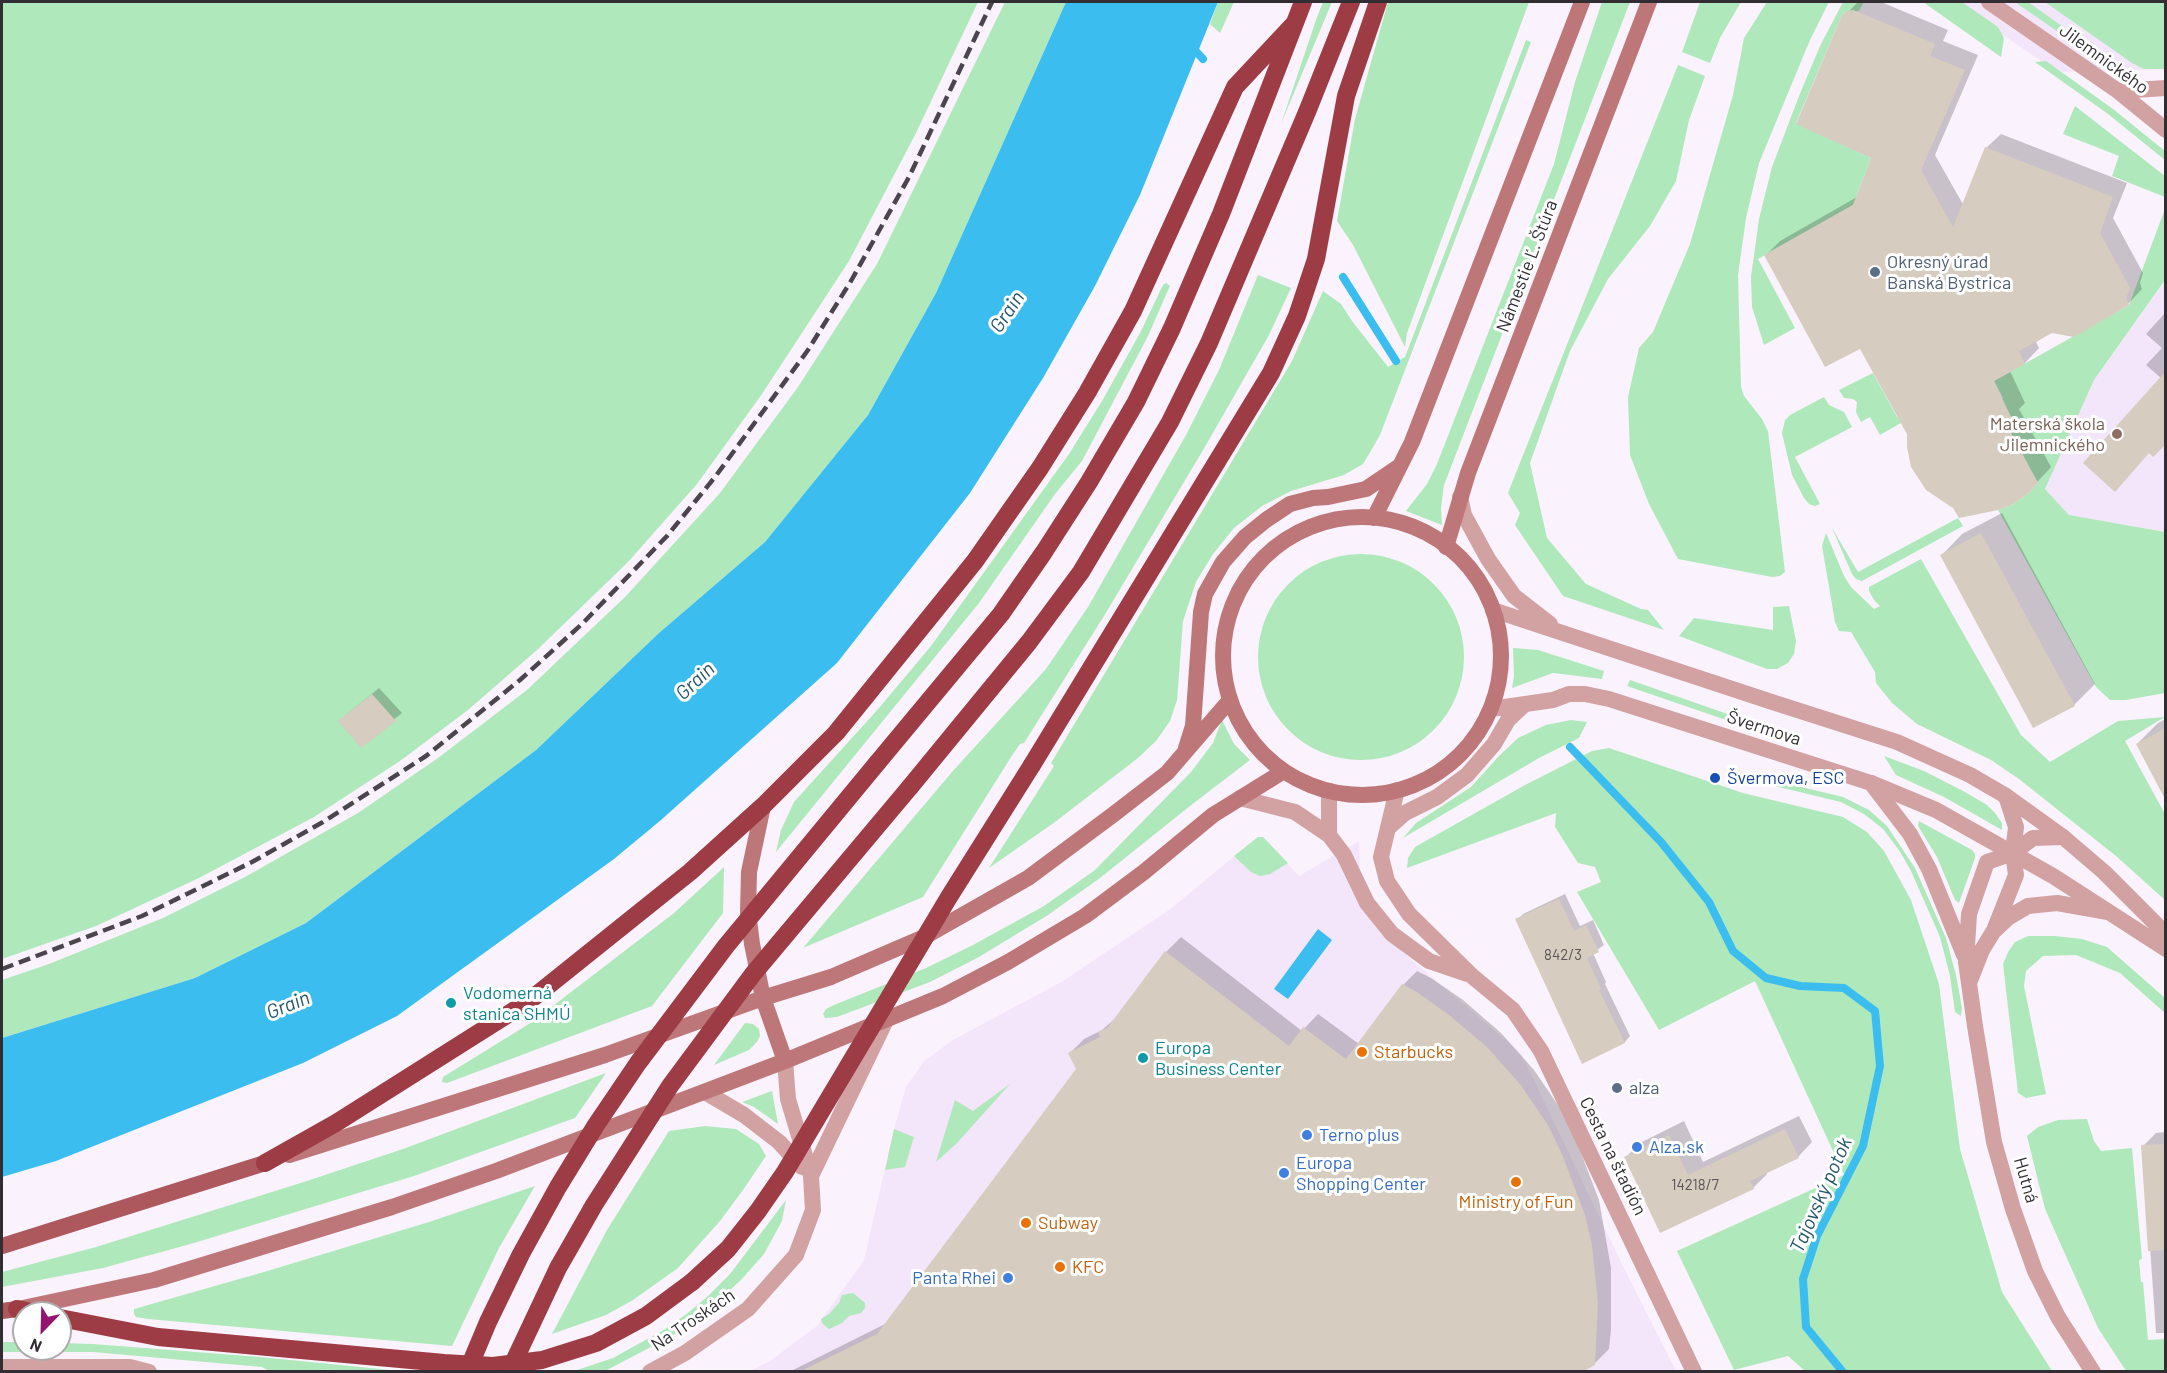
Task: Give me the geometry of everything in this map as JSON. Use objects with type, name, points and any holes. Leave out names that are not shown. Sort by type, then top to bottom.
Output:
[{"type":"highway","points":[[467,1371],[521,1254],[596,1125],[638,1063],[726,946],[1001,614],[1089,482],[1136,402],[1172,328],[1221,214],[1303,2]]},
{"type":"highway","points":[[509,1371],[563,1259],[594,1205],[670,1086],[753,974],[1029,642],[1081,572],[1170,422],[1209,343],[1351,2]]},
{"type":"highway","points":[[72,1320],[158,1337],[444,1363],[493,1365],[542,1360],[596,1344],[646,1316],[692,1282],[728,1249],[785,1172],[949,897],[1271,373],[1297,316],[1316,259],[1346,96],[1378,2]]},
{"type":"highway","points":[[265,1162],[336,1123],[529,1001],[690,872],[763,806],[836,734],[975,561],[1040,468],[1087,393],[1133,311],[1235,87],[1295,23]]},
{"type":"main road","points":[[1374,518],[1412,442],[1581,2]]},
{"type":"main road","name":"Námestie Ľ. Štúra","points":[[1446,546],[1460,497],[1649,2]]},
{"type":"main road","points":[[1185,755],[1193,726],[1201,612],[1205,594],[1223,562],[1245,537],[1290,504],[1366,489],[1400,466]]},
{"type":"main road","points":[[1374,518],[1403,523],[1446,546],[1461,558],[1480,582],[1493,610],[1500,642],[1500,676],[1491,709],[1475,737],[1454,760],[1430,777],[1397,790],[1370,795],[1329,791],[1311,785],[1284,771],[1255,744],[1236,716],[1224,677],[1223,642],[1233,602],[1247,577],[1275,547],[1299,532],[1338,519],[1374,518]]},
{"type":"main road","points":[[2,1246],[605,1055],[764,998],[831,977],[924,937],[1028,878],[1167,773],[1185,755],[1230,700]]},
{"type":"main road","points":[[9,1310],[154,1280],[392,1207],[496,1171],[705,1092],[943,996],[1085,916],[1144,872],[1213,815],[1284,771]]},
{"type":"main road","points":[[763,806],[749,872],[748,912],[752,944],[764,998],[785,1061]]},
{"type":"street","name":"Jilemnického","points":[[1989,2],[2118,91],[2166,130]]},
{"type":"street","points":[[2118,91],[2166,88]]},
{"type":"street","points":[[1460,497],[1464,515],[1488,559],[1514,596],[1560,632]]},
{"type":"street","name":"Švermova","points":[[1493,610],[1897,742],[1970,775],[2006,796],[2063,837],[2104,872],[2166,934]]},
{"type":"street","name":"Švermova","points":[[1491,709],[1553,700],[1569,694],[1585,694],[1609,699],[1871,783],[1936,810],[2013,853],[2166,949]]},
{"type":"street","points":[[1388,828],[1405,813],[1437,797],[1467,775],[1494,744],[1508,720],[1525,704]]},
{"type":"street","name":"Hutná","points":[[1871,783],[1910,834],[1929,869],[1966,962]]},
{"type":"street","name":"Cesta na štadión","points":[[1397,790],[1381,856],[1387,881],[1409,914],[1472,976],[1514,1010],[1541,1051],[1694,1371]]},
{"type":"street","points":[[1329,791],[1329,835]]},
{"type":"street","points":[[1969,983],[2016,875],[2013,853],[2016,827],[2006,796]]},
{"type":"street","name":"Cesta na štadión","points":[[1240,798],[1294,812],[1329,835],[1344,855],[1367,903],[1392,934],[1429,961],[1472,976]]},
{"type":"street","points":[[2013,853],[2033,838],[2063,837]]},
{"type":"street","name":"Hutná","points":[[2013,853],[1987,862],[1969,914],[1966,962],[1969,983],[1995,1142],[2013,1209],[2035,1271],[2058,1317],[2093,1371]]},
{"type":"street","points":[[1993,932],[2009,917],[2028,906],[2057,903],[2110,913]]},
{"type":"street","points":[[811,1176],[886,1020]]},
{"type":"street","points":[[785,1061],[788,1099],[811,1176]]},
{"type":"street","points":[[705,1092],[744,1115],[779,1142],[811,1176]]},
{"type":"street","name":"Na Troskách","points":[[650,1371],[685,1353],[748,1309],[796,1255],[813,1210],[811,1176]]},
{"type":"street","points":[[2,1367],[130,1367],[149,1371]]},
{"type":"shaded area","points":[[1955,2],[2165,2],[2165,69],[2057,72]]},
{"type":"shaded area","name":"Materská škola Jilemnického","points":[[2165,281],[2165,532],[2069,515],[2045,489],[2094,380]]},
{"type":"shaded area","name":"Europa Shopping Center","points":[[1258,837],[1263,837],[1299,876],[1359,841],[1361,899],[1401,951],[1521,1053],[1676,1371],[748,1372],[770,1361],[817,1326],[864,1260],[906,1087],[924,1061],[953,1040],[1063,981],[1169,910]]},
{"type":"green space","points":[[2,2],[978,2],[916,133],[849,261],[762,394],[697,484],[628,562],[537,650],[468,710],[400,761],[314,817],[199,878],[96,926],[2,959]]},
{"type":"green space","points":[[1005,2],[1066,2],[936,293],[868,415],[765,542],[659,633],[536,750],[306,923],[195,978],[2,1038],[2,980],[49,964],[163,918],[245,877],[358,813],[438,758],[527,690],[626,596],[720,493],[798,387],[877,264]]},
{"type":"green space","points":[[1218,2],[1234,2],[1220,33],[1210,24]]},
{"type":"green space","points":[[1323,2],[1332,2],[1281,124],[1316,20]]},
{"type":"green space","points":[[1388,2],[1529,2],[1407,333],[1405,347],[1353,245],[1337,221],[1355,119]]},
{"type":"green space","points":[[1602,2],[1630,2],[1444,485],[1441,508],[1442,525],[1406,511],[1427,484],[1437,464],[1554,164],[1575,82]]},
{"type":"green space","points":[[1700,2],[1741,2],[1720,38],[1710,63],[1682,52]]},
{"type":"green space","points":[[1767,2],[1829,2],[1810,40],[1759,163],[1746,218],[1738,275],[1741,387],[1744,396],[1762,419],[1768,431],[1785,572],[1780,576],[1772,577],[1678,559],[1649,504],[1630,455],[1628,397],[1639,348],[1653,332],[1690,244],[1733,95],[1744,38]]},
{"type":"green space","points":[[1843,2],[1864,2],[1859,11],[1847,11],[1842,15],[1796,123],[1871,158],[1853,205],[1758,259],[1795,328],[1764,345],[1752,307],[1751,277],[1759,219],[1772,167],[1799,96],[1820,46]]},
{"type":"green space","points":[[1923,2],[1962,2],[1998,27],[2004,38],[2001,57]]},
{"type":"green space","points":[[2015,2],[2028,2],[2134,77],[2128,79],[2120,75]]},
{"type":"green space","points":[[2045,2],[2165,2],[2165,69],[2144,69],[2132,63]]},
{"type":"green space","points":[[1526,40],[1531,42],[1380,435],[1363,464],[1344,475],[1291,491],[1262,506],[1234,528],[1213,554],[1196,582],[1183,621],[1177,700],[1170,721],[1156,741],[1138,758],[1055,822],[989,868],[1054,766],[1051,763],[1292,361],[1323,291],[1341,304],[1388,367],[1405,357]]},
{"type":"green space","points":[[2046,61],[2113,109],[2165,151],[2165,160],[2108,114],[2035,62]]},
{"type":"green space","points":[[1678,65],[1705,76],[1689,120],[1676,181],[1650,226],[1608,279],[1570,351],[1530,463],[1547,538],[1586,584],[1648,610],[1664,630],[1563,596],[1515,525],[1520,513],[1508,493]]},
{"type":"green space","points":[[2075,106],[2165,176],[2165,197],[2112,176],[2119,156],[2063,134]]},
{"type":"green space","points":[[2165,209],[2165,280],[2094,380],[2045,489],[2069,515],[2165,532],[2165,693],[2126,700],[2110,700],[2096,687],[1998,510],[2012,505],[2038,483],[2005,422],[2001,399],[2003,398],[1994,381],[2129,305]]},
{"type":"green space","points":[[1258,275],[1291,288],[1269,335],[1104,616],[923,897],[803,948],[952,772],[1046,669],[1088,607],[1186,435],[1219,370]]},
{"type":"green space","points":[[1166,283],[1170,286],[1148,336],[1082,461],[1055,494],[979,603],[776,852],[781,830],[794,802],[879,708],[931,646],[1069,454],[1102,401]]},
{"type":"green space","points":[[1873,373],[1897,417],[1906,420],[1880,435],[1870,417],[1861,422],[1856,412],[1857,402],[1844,398],[1839,390]]},
{"type":"green space","points":[[1824,397],[1829,405],[1844,412],[1852,427],[1795,457],[1820,504],[1815,506],[1809,504],[1804,498],[1792,475],[1782,433],[1785,420],[1790,415]]},
{"type":"green space","points":[[1958,518],[1963,526],[1862,581],[1856,579],[1852,574],[1832,528],[1858,572]]},
{"type":"green space","points":[[1826,533],[1844,576],[1851,587],[1874,609],[1880,606],[1874,600],[1869,587],[1921,559],[2021,735],[2050,762],[2118,721],[2165,717],[2125,741],[2165,814],[2165,900],[2116,856],[2019,779],[1991,760],[1917,724],[1892,703],[1876,683],[1875,672],[1851,632],[1839,631],[1835,622],[1822,546]]},
{"type":"green space","points":[[1351,554],[1371,554],[1391,558],[1410,566],[1427,577],[1441,591],[1460,627],[1464,657],[1460,687],[1452,706],[1441,723],[1427,737],[1391,756],[1371,760],[1351,760],[1331,756],[1312,748],[1295,737],[1281,723],[1262,687],[1258,667],[1258,647],[1262,627],[1270,608],[1281,591],[1295,577],[1331,558]]},
{"type":"green space","points":[[1789,606],[1796,641],[1794,654],[1788,663],[1777,669],[1767,669],[1679,636],[1694,618],[1773,630],[1773,607]]},
{"type":"green space","points":[[1513,648],[1538,650],[1604,671],[1602,679],[1553,673],[1512,688]]},
{"type":"green space","points":[[1630,680],[1759,725],[1762,730],[1758,731],[1627,686]]},
{"type":"green space","points":[[1222,720],[1234,744],[1250,760],[1100,878],[1048,915],[979,957],[930,982],[837,1017],[825,1018],[823,1014],[826,1009],[926,968],[973,945],[1044,906],[1095,870],[1191,772],[1213,743]]},
{"type":"green space","points":[[1571,720],[1587,722],[1579,738],[1539,758],[1403,838],[1416,823],[1471,787],[1518,738],[1546,725]]},
{"type":"green space","points":[[1609,748],[1743,793],[1843,817],[1867,832],[1884,851],[1911,900],[1939,984],[1960,1149],[2002,1292],[2052,1371],[1805,1371],[1788,1356],[1734,1370],[1677,1251],[1844,1175],[1755,981],[1659,1030],[1577,892],[1601,882],[1595,867],[1578,863],[1555,827],[1556,813],[1407,868],[1408,858],[1415,847],[1525,785],[1592,751]]},
{"type":"green space","points":[[1884,756],[1924,771],[1987,805],[2002,823],[2002,830],[1944,797],[1896,775]]},
{"type":"green space","points":[[1755,776],[1843,797],[1869,810],[1887,826],[1915,868],[1946,938],[1956,975],[1962,1008],[1961,1016],[1955,1012],[1950,976],[1940,937],[1911,871],[1883,829],[1864,814],[1841,802],[1754,781]]},
{"type":"green space","points":[[1919,821],[1972,850],[1975,854],[1959,903],[1955,900],[1937,857],[1918,826]]},
{"type":"green space","points":[[1258,837],[1263,837],[1288,863],[1270,874],[1260,876],[1251,872],[1234,856]]},
{"type":"green space","points":[[724,867],[723,913],[652,1006],[447,1083],[442,1082],[443,1077],[532,1022],[674,913]]},
{"type":"green space","points":[[2028,936],[2082,939],[2107,947],[2165,998],[2166,1014],[2120,973],[2076,955],[2043,956],[2026,971],[2024,986],[2046,1094],[2026,1098],[2018,1093],[2003,964],[2015,942]]},
{"type":"green space","points":[[745,1023],[753,1024],[759,1029],[760,1036],[757,1042],[749,1050],[714,1065]]},
{"type":"green space","points":[[606,1073],[575,1118],[414,1176],[194,1243],[103,1268],[2,1287],[2,1272],[96,1247],[307,1181],[403,1149]]},
{"type":"green space","points":[[1010,1084],[957,1143],[936,1162],[955,1100],[973,1111]]},
{"type":"green space","points":[[772,1091],[778,1124],[754,1107],[742,1102]]},
{"type":"green space","points":[[2087,1119],[2094,1141],[2101,1151],[2132,1148],[2142,1259],[2139,1260],[2148,1340],[2165,1339],[2165,1371],[2126,1371],[2098,1328],[2045,1209],[2027,1136],[2038,1127],[2058,1120]]},
{"type":"green space","points":[[705,1126],[736,1129],[759,1144],[766,1156],[743,1190],[720,1221],[678,1268],[633,1300],[606,1315],[552,1334],[607,1230],[669,1131]]},
{"type":"green space","points":[[894,1129],[914,1137],[905,1167],[885,1170]]},
{"type":"green space","points":[[535,1186],[499,1248],[452,1346],[148,1319],[136,1317],[134,1314],[134,1309],[429,1222]]},
{"type":"green space","points":[[786,1200],[782,1221],[764,1254],[741,1280],[707,1311],[672,1336],[605,1371],[574,1371],[613,1358],[667,1328],[689,1312],[730,1274]]},
{"type":"green space","points":[[853,1293],[865,1303],[865,1308],[861,1313],[849,1316],[842,1323],[829,1329],[821,1319],[839,1303],[842,1295]]},
{"type":"green space","points":[[2,1342],[12,1342],[12,1352],[2,1352]]},
{"type":"green space","points":[[72,1343],[260,1357],[400,1371],[330,1372],[328,1369],[324,1372],[269,1371],[262,1367],[72,1352]]},
{"type":"water","name":"Grain","points":[[1066,2],[1218,2],[1140,195],[1095,286],[1043,378],[970,493],[837,663],[614,859],[397,1016],[303,1063],[56,1161],[2,1177],[2,1038],[195,978],[306,923],[536,750],[659,633],[765,542],[868,415],[936,293]]},
{"type":"water","points":[[1318,929],[1332,940],[1288,999],[1274,989]]},
{"type":"building","name":"Okresný úrad Banská Bystrica","points":[[1853,10],[1935,44],[1930,56],[1965,70],[1921,170],[1953,227],[1985,147],[2113,197],[2100,233],[2130,288],[2126,298],[2129,305],[2074,337],[2052,333],[2019,351],[2025,364],[1994,381],[2012,419],[2005,422],[2038,483],[2012,505],[1998,510],[1959,518],[1953,508],[1926,490],[1911,467],[1907,434],[1860,349],[1825,367],[1764,255],[1853,205],[1871,158],[1796,124],[1842,15]]},
{"type":"building","points":[[2166,371],[2166,444],[2153,457],[2149,453],[2115,492],[2083,463]]},
{"type":"building","points":[[1981,533],[2075,706],[2033,728],[1940,555]]},
{"type":"building","points":[[372,694],[396,721],[361,748],[338,721]]},
{"type":"building","points":[[2166,728],[2166,801],[2136,744]]},
{"type":"building","points":[[1559,899],[1574,931],[1586,925],[1599,952],[1587,958],[1601,989],[1599,990],[1625,1043],[1582,1064],[1515,919]]},
{"type":"building","name":"Europa Shopping Center","points":[[1165,951],[1289,1046],[1303,1027],[1346,1059],[1402,984],[1449,1015],[1487,1047],[1520,1084],[1548,1125],[1562,1154],[1585,1215],[1592,1245],[1598,1303],[1595,1365],[1584,1371],[801,1371],[877,1334],[1076,1069],[1068,1053],[1100,1037],[1098,1032],[1108,1027]]},
{"type":"building","points":[[1785,1129],[1799,1158],[1750,1181],[1754,1189],[1660,1233],[1624,1157],[1669,1135],[1688,1175]]},
{"type":"building","points":[[2166,1144],[2166,1250],[2148,1251],[2141,1145]]},
{"type":"waterway","name":"Tajovský potok","points":[[1191,46],[1203,59]]},
{"type":"waterway","name":"Tajovský potok","points":[[1343,277],[1396,361]]},
{"type":"waterway","name":"Tajovský potok","points":[[1570,747],[1661,842],[1709,902],[1733,951],[1766,978],[1800,986],[1844,988],[1875,1011],[1880,1066],[1863,1146],[1817,1236],[1803,1279],[1806,1327],[1843,1372]]},
{"type":"railway","points":[[2,969],[142,916],[252,862],[323,822],[426,756],[520,680],[582,624],[667,536],[715,477],[808,350],[851,281],[909,177],[992,2]]},
{"type":"place","name":"Okresný úrad Banská Bystrica","points":[[1875,272]]},
{"type":"place","name":"Materská škola Jilemnického","points":[[2117,434]]},
{"type":"place","name":"Švermova, ESC","points":[[1715,778]]},
{"type":"place","name":"Vodomerná stanica SHMÚ","points":[[451,1003]]},
{"type":"place","name":"Starbucks","points":[[1362,1052]]},
{"type":"place","name":"Europa Business Center","points":[[1143,1058]]},
{"type":"place","name":"alza","points":[[1617,1088]]},
{"type":"place","name":"Terno plus","points":[[1307,1135]]},
{"type":"place","name":"Alza.sk","points":[[1637,1147]]},
{"type":"place","name":"Europa Shopping Center","points":[[1284,1173]]},
{"type":"place","name":"Ministry of Fun","points":[[1516,1182]]},
{"type":"place","name":"Subway","points":[[1026,1223]]},
{"type":"place","name":"KFC","points":[[1060,1267]]},
{"type":"place","name":"Panta Rhei","points":[[1008,1278]]}]
